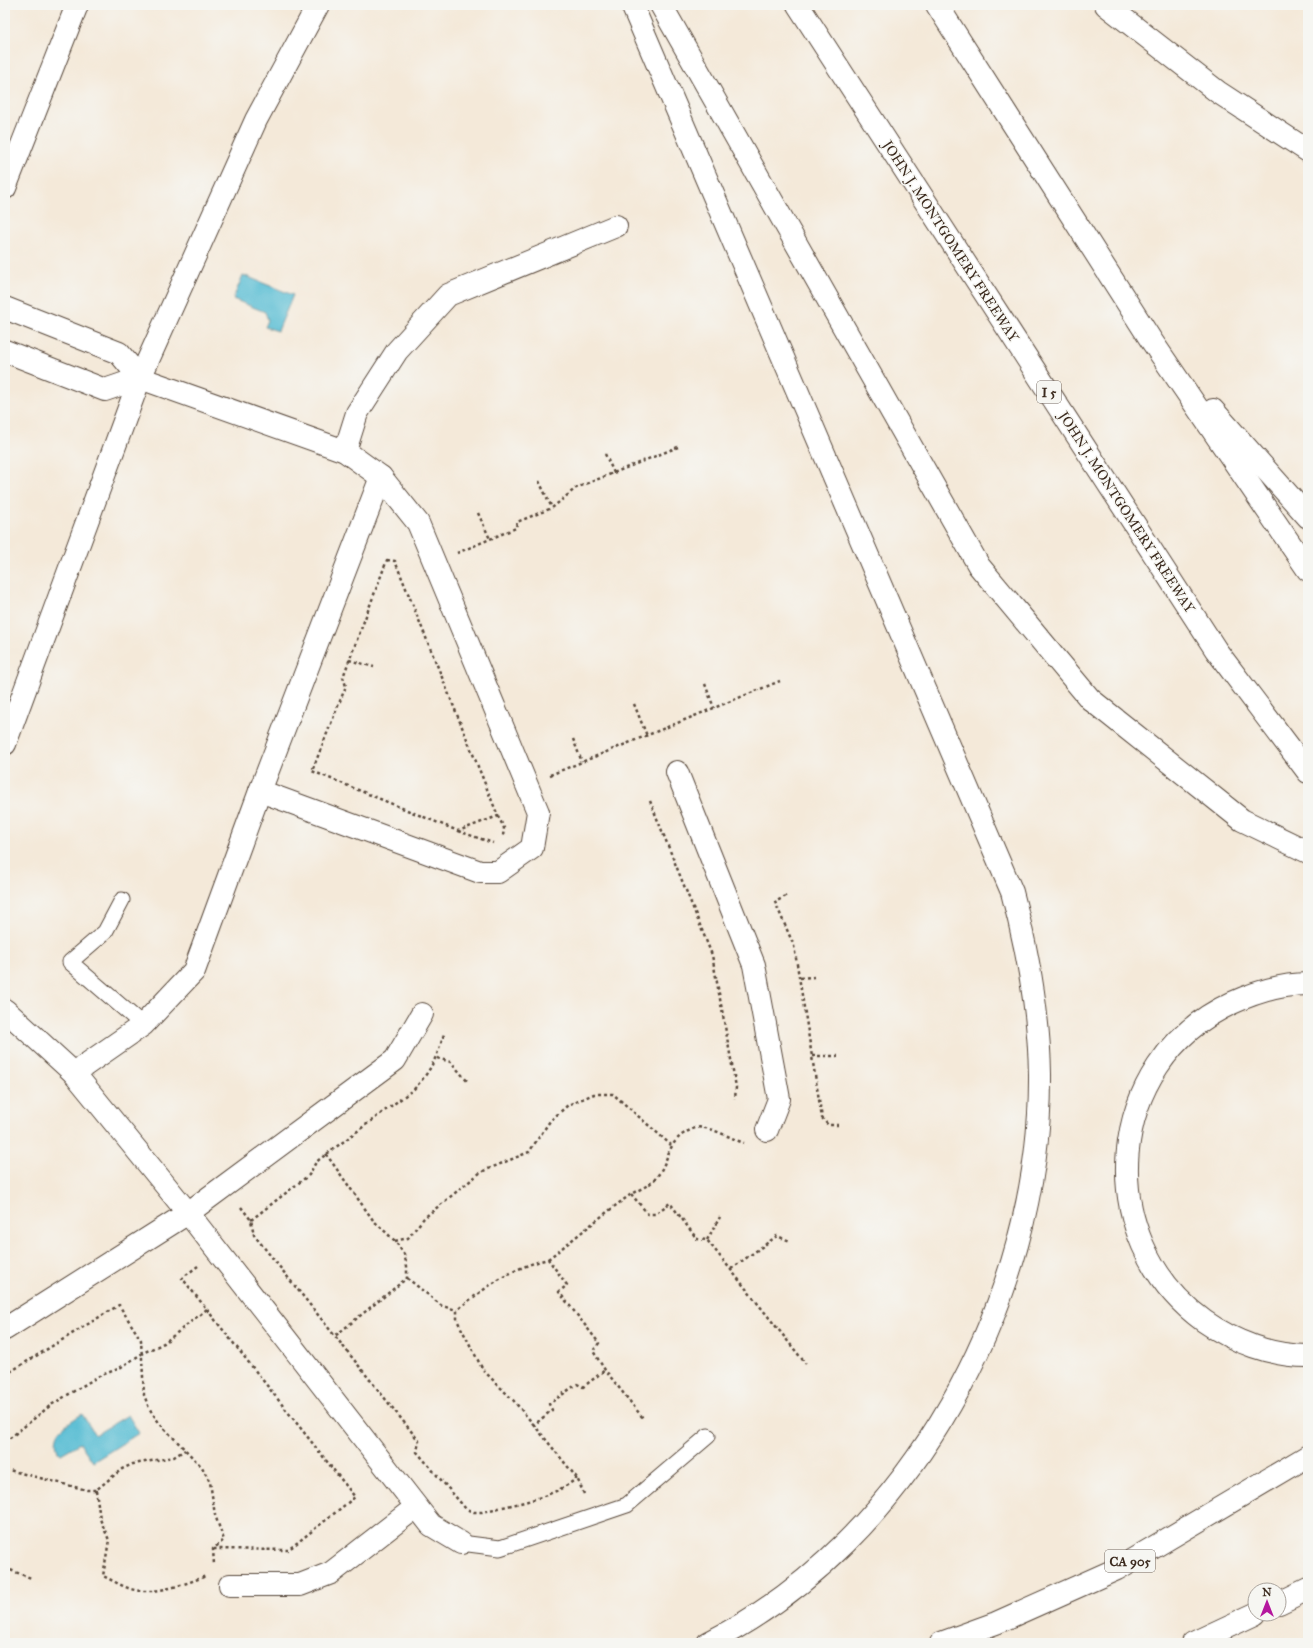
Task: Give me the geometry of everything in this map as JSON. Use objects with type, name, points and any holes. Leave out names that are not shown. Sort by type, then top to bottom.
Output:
[{"type":"main road","points":[[5,188],[77,5]]},
{"type":"main road","points":[[5,744],[140,378],[256,120],[318,5]]},
{"type":"main road","points":[[632,5],[1012,892],[1024,937],[1033,982],[1038,1028],[1040,1075],[1038,1121],[1033,1171],[1024,1220],[1010,1269],[993,1316],[950,1406],[925,1448],[896,1487],[865,1524],[830,1558],[794,1588],[757,1615],[708,1643]]},
{"type":"main road","points":[[661,5],[979,566],[1090,700],[1242,820],[1308,852]]},
{"type":"main road","name":"JOHN J. MONTGOMERY FREEWAY","points":[[798,5],[1216,650],[1308,772]]},
{"type":"main road","points":[[937,5],[1151,340],[1308,570]]},
{"type":"main road","points":[[1106,5],[1218,92],[1308,151]]},
{"type":"main road","points":[[344,452],[357,413],[397,351],[448,295],[616,226]]},
{"type":"main road","points":[[5,308],[119,353],[140,378],[344,452],[381,477],[418,523],[538,812],[532,848],[498,872],[480,872],[260,791]]},
{"type":"main road","points":[[1151,340],[1308,517]]},
{"type":"main road","points":[[5,351],[106,390],[140,378]]},
{"type":"main road","points":[[74,1073],[143,1025],[194,971],[260,791],[381,477]]},
{"type":"main road","points":[[677,772],[754,965],[779,1099],[766,1130]]},
{"type":"main road","points":[[1308,984],[1272,988],[1246,997],[1221,1008],[1199,1023],[1178,1041],[1147,1085],[1136,1110],[1129,1136],[1126,1163],[1127,1190],[1132,1218],[1142,1245],[1155,1270],[1172,1293],[1193,1313],[1210,1325],[1241,1342],[1269,1351],[1308,1356]]},
{"type":"main road","points":[[5,1010],[74,1073],[188,1213],[416,1507],[431,1525],[461,1543]]},
{"type":"main road","points":[[5,1329],[188,1213],[395,1060],[422,1014]]},
{"type":"main road","name":"CA 905","points":[[941,1643],[996,1623],[1118,1569],[1308,1456]]},
{"type":"main road","points":[[230,1585],[300,1585],[331,1573],[416,1507]]},
{"type":"main road","points":[[1287,1599],[1308,1589]]},
{"type":"main road","points":[[1193,1643],[1247,1618]]},
{"type":"lane","points":[[122,900],[105,932],[70,962],[143,1025]]},
{"type":"lane","points":[[461,1543],[500,1548],[627,1505],[708,1436]]},
{"type":"path","points":[[450,556],[516,528],[517,522],[552,508],[576,488],[678,447]]},
{"type":"path","points":[[605,454],[614,473]]},
{"type":"path","points":[[539,481],[552,508]]},
{"type":"path","points":[[478,513],[490,539]]},
{"type":"path","points":[[386,560],[395,561],[498,816],[504,828],[504,835],[499,841],[493,844],[312,771],[346,686],[343,677],[386,560]]},
{"type":"path","points":[[349,660],[374,667]]},
{"type":"path","points":[[549,776],[780,681]]},
{"type":"path","points":[[705,684],[714,708]]},
{"type":"path","points":[[634,704],[647,736]]},
{"type":"path","points":[[573,739],[582,762]]},
{"type":"path","points":[[650,801],[712,955],[736,1087],[735,1099]]},
{"type":"path","points":[[458,831],[498,816]]},
{"type":"path","points":[[786,896],[775,902],[794,946],[822,1118],[828,1125],[838,1125]]},
{"type":"path","points":[[800,978],[814,976]]},
{"type":"path","points":[[251,1220],[309,1175],[316,1162],[414,1089],[423,1079],[437,1058],[444,1034]]},
{"type":"path","points":[[812,1056],[838,1056]]},
{"type":"path","points":[[437,1058],[451,1062],[468,1082]]},
{"type":"path","points":[[395,1241],[408,1238],[424,1218],[481,1172],[529,1152],[550,1121],[560,1112],[578,1100],[594,1094],[614,1094],[671,1145]]},
{"type":"path","points":[[457,1310],[487,1287],[513,1272],[526,1265],[548,1259],[631,1194],[653,1182],[671,1145],[680,1135],[697,1127],[708,1128],[752,1147]]},
{"type":"path","points":[[326,1154],[373,1220],[395,1241],[404,1254],[407,1266],[407,1278]]},
{"type":"path","points":[[631,1194],[648,1214],[656,1214],[670,1203],[698,1239],[707,1240],[806,1364]]},
{"type":"path","points":[[239,1204],[251,1220],[254,1234],[419,1440],[417,1452],[466,1509],[474,1512],[482,1512],[534,1498],[568,1486],[577,1478]]},
{"type":"path","points":[[707,1240],[720,1217]]},
{"type":"path","points":[[731,1269],[777,1236],[790,1241]]},
{"type":"path","points":[[548,1259],[568,1285],[559,1292],[599,1343],[593,1351],[605,1370],[643,1418]]},
{"type":"path","points":[[201,1264],[182,1278],[355,1497],[288,1550],[213,1549]]},
{"type":"path","points":[[335,1336],[407,1278]]},
{"type":"path","points":[[407,1278],[442,1306],[457,1310]]},
{"type":"path","points":[[5,1375],[119,1305],[141,1340],[143,1353],[144,1395],[149,1408],[160,1424],[202,1467],[210,1482],[215,1515],[224,1540],[213,1549]]},
{"type":"path","points":[[5,1442],[51,1405],[99,1376],[118,1370],[143,1353],[164,1343],[207,1309]]},
{"type":"path","points":[[457,1310],[457,1320],[484,1370],[513,1400],[577,1478],[584,1494]]},
{"type":"path","points":[[534,1425],[552,1410],[549,1404],[577,1384],[583,1387],[605,1370]]},
{"type":"path","points":[[5,1469],[87,1490],[96,1490],[122,1469],[133,1464],[174,1457],[185,1450]]},
{"type":"path","points":[[96,1490],[100,1519],[109,1540],[103,1576],[132,1589],[147,1591],[168,1588],[194,1581],[210,1573]]},
{"type":"path","points":[[213,1549],[214,1570]]},
{"type":"path","points":[[5,1568],[31,1578]]},
{"type":"water","points":[[243,275],[293,295],[278,331],[265,327],[268,320],[265,312],[233,299]]},
{"type":"water","points":[[82,1414],[95,1435],[128,1415],[139,1433],[93,1462],[80,1443],[61,1454],[58,1452],[56,1445],[58,1433],[66,1425]]}]
